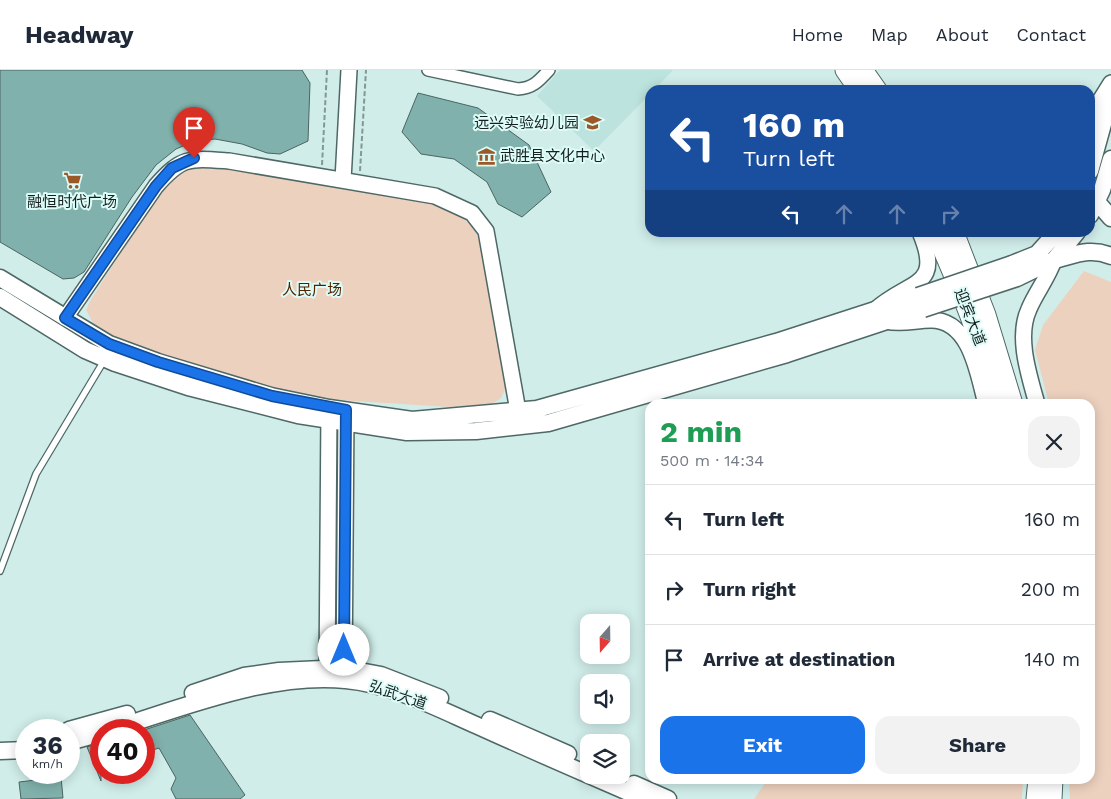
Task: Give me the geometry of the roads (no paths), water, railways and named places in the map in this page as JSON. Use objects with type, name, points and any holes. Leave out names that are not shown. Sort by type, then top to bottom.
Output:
[{"type":"main road","points":[[846,70],[863,78]]},
{"type":"main road","points":[[1095,153],[1111,95]]},
{"type":"main road","points":[[1095,197],[1111,159]]},
{"type":"main road","points":[[1095,206],[1111,218]]},
{"type":"main road","name":"迎宾大道","points":[[937,237],[963,297],[990,372],[997,399]]},
{"type":"main road","name":"迎宾大道","points":[[956,237],[986,314],[1012,399]]},
{"type":"main road","points":[[1014,271],[1037,254],[1053,237]]},
{"type":"main road","points":[[1054,260],[1073,237]]},
{"type":"main road","points":[[0,297],[85,350],[105,359],[188,387],[298,415],[329,414],[412,420],[537,409],[880,315],[1014,271],[1086,251],[1099,251],[1111,256]]},
{"type":"main road","points":[[0,278],[109,344],[158,362],[329,414]]},
{"type":"main road","points":[[346,416],[407,432],[476,430],[548,423],[786,354],[880,315]]},
{"type":"main road","name":"弘武大道","points":[[147,719],[253,687],[327,674]]},
{"type":"main road","name":"弘武大道","points":[[344,674],[444,712],[644,799]]},
{"type":"main road","name":"弘武大道","points":[[80,727],[244,676],[381,675],[580,759]]},
{"type":"main road","points":[[0,740],[15,739]]},
{"type":"main road","points":[[0,751],[15,750]]},
{"type":"main road","points":[[630,782],[668,799]]},
{"type":"main road","points":[[1036,799],[1038,784]]},
{"type":"main road","points":[[1052,799],[1054,784]]},
{"type":"street","points":[[333,178],[340,70]]},
{"type":"street","points":[[333,178],[349,70]]},
{"type":"street","points":[[428,70],[518,89],[528,88],[537,83],[549,70]]},
{"type":"street","points":[[863,78],[875,85]]},
{"type":"street","points":[[1095,110],[1111,83]]},
{"type":"street","points":[[65,318],[156,186],[172,168],[194,158],[229,161],[435,196],[472,213],[486,231],[518,411]]},
{"type":"street","points":[[922,237],[929,260],[929,267],[925,275],[912,285],[888,297],[880,315],[903,324],[930,320],[940,321],[956,329],[962,336],[972,356],[985,399]]},
{"type":"street","points":[[1036,399],[1025,350],[1024,324],[1029,308],[1054,260]]},
{"type":"street","points":[[327,674],[329,414]]},
{"type":"street","points":[[344,674],[346,416]]},
{"type":"lane","points":[[0,571],[36,474],[105,359]]},
{"type":"place","name":"远兴实验幼儿园","points":[[593,123]]},
{"type":"place","name":"武胜县文化中心","points":[[486,156]]},
{"type":"place","name":"融恒时代广场","points":[[72,181]]},
{"type":"park label","name":"人民广场","points":[[312,290]]}]
